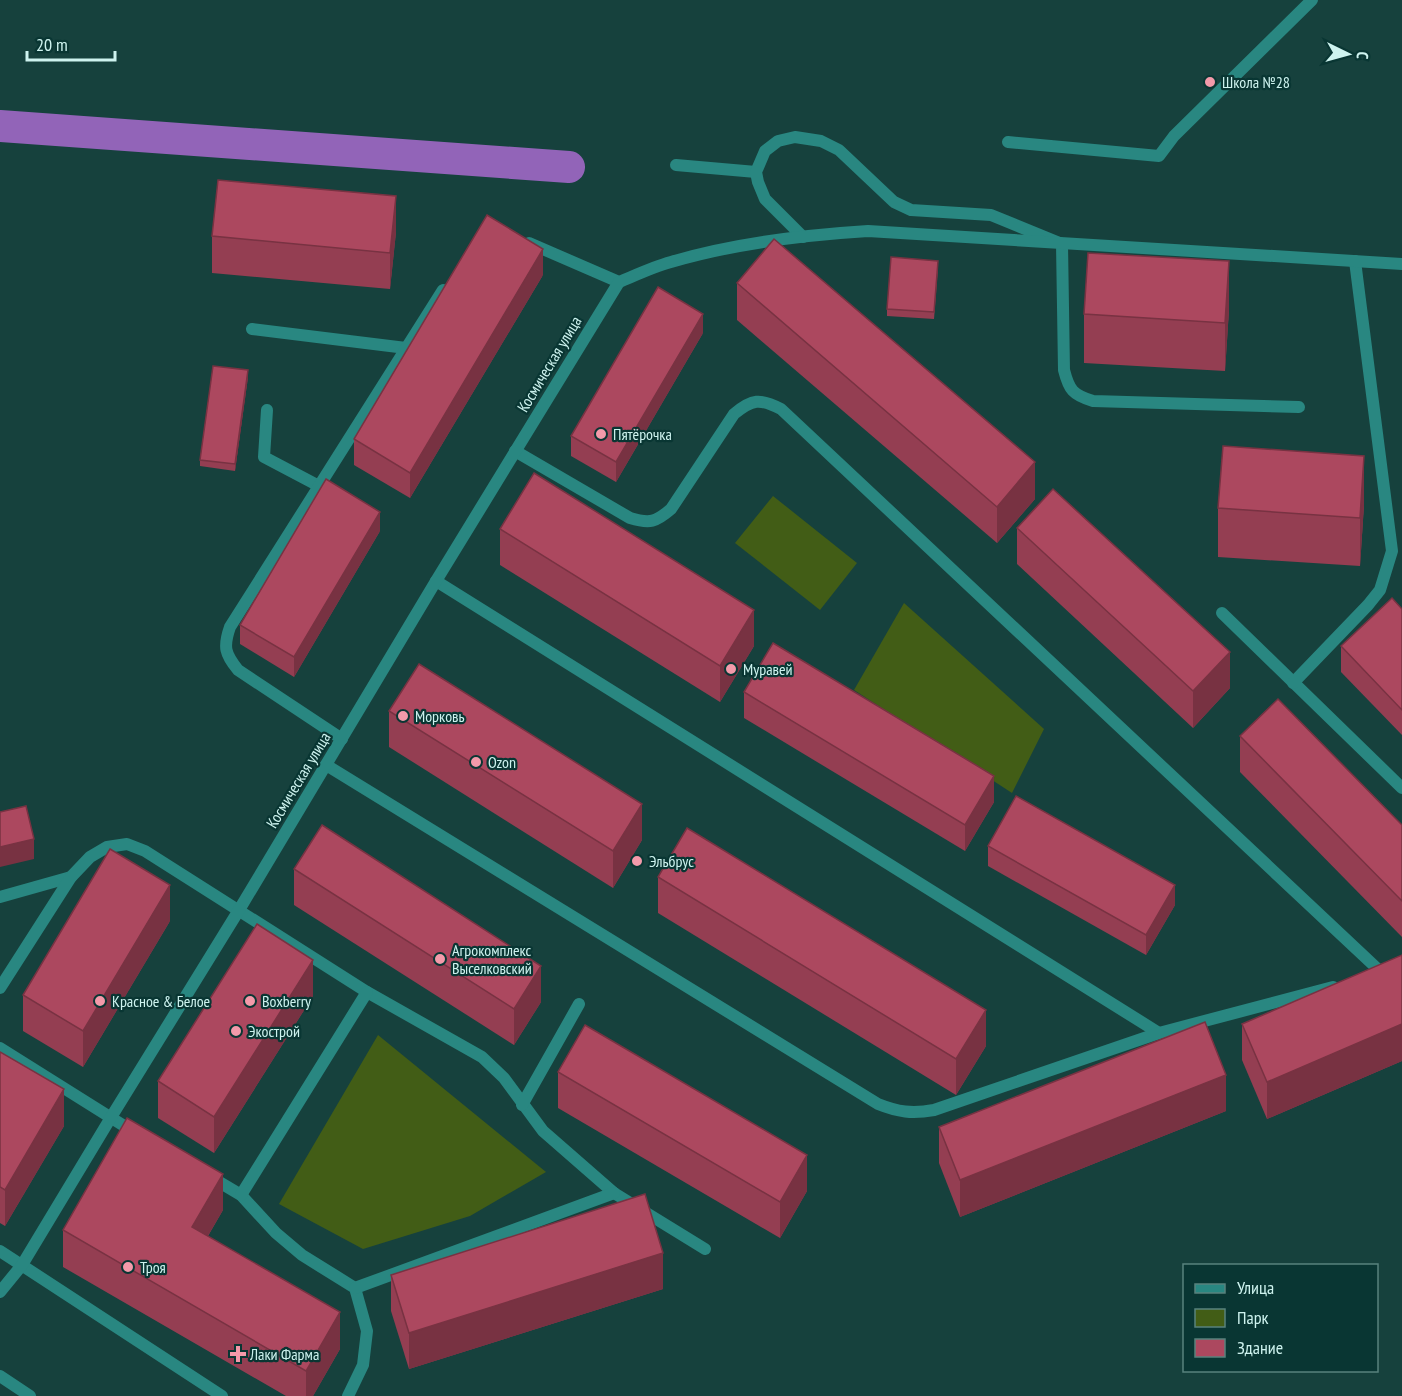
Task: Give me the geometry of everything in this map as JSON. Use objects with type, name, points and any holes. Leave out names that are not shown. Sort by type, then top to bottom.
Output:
[{"type":"street","points":[[1008,142],[1160,156],[1174,136],[1312,0]]},
{"type":"street","points":[[803,237],[765,199],[756,172],[765,151],[778,141],[795,137],[821,141],[839,150],[894,202],[911,210],[991,215],[1062,244]]},
{"type":"street","points":[[676,165],[756,172]]},
{"type":"street","points":[[520,240],[619,282],[669,262],[713,252],[803,237],[868,231],[1402,264]]},
{"type":"street","points":[[1062,244],[1064,370],[1068,385],[1078,396],[1094,401],[1299,407]]},
{"type":"street","points":[[1293,683],[1380,590],[1392,551],[1355,261]]},
{"type":"street","name":"Космическая улица","points":[[0,1292],[22,1265],[619,282]]},
{"type":"street","points":[[342,739],[238,670],[228,658],[225,642],[230,627],[447,284]]},
{"type":"street","points":[[252,329],[406,348]]},
{"type":"street","points":[[515,451],[630,518],[645,522],[660,519],[671,509],[734,414],[748,403],[765,401],[781,409],[1382,974]]},
{"type":"street","points":[[267,410],[264,457],[319,486]]},
{"type":"street","points":[[436,581],[1159,1034]]},
{"type":"street","points":[[1222,613],[1402,788]]},
{"type":"street","points":[[326,765],[878,1104],[895,1111],[914,1113],[933,1110],[1159,1034],[1349,983]]},
{"type":"street","points":[[0,988],[72,876],[90,857],[107,847],[127,844],[146,851],[367,992],[482,1057],[504,1078],[543,1131],[614,1193],[705,1249]]},
{"type":"street","points":[[0,897],[72,876]]},
{"type":"street","points":[[241,1195],[367,992]]},
{"type":"street","points":[[522,1105],[579,1004]]},
{"type":"street","points":[[0,1048],[150,1142]]},
{"type":"street","points":[[201,1172],[241,1195],[276,1233],[302,1255],[355,1288],[367,1331],[363,1365],[348,1396]]},
{"type":"street","points":[[355,1288],[614,1193]]},
{"type":"street","points":[[0,1251],[222,1396]]},
{"type":"street","points":[[0,1376],[30,1396]]},
{"type":"green space","points":[[773,496],[857,563],[820,610],[735,543]]},
{"type":"green space","points":[[904,603],[1044,729],[1012,793],[854,690]]},
{"type":"green space","points":[[378,1035],[546,1172],[470,1216],[363,1249],[279,1204]]},
{"type":"building","points":[[218,180],[396,196],[390,253],[212,236]]},
{"type":"building","points":[[487,215],[543,249],[410,473],[354,439]]},
{"type":"building","points":[[774,239],[1035,462],[997,507],[737,283]]},
{"type":"building","points":[[1088,253],[1229,261],[1225,323],[1084,314]]},
{"type":"building","points":[[891,257],[938,261],[934,312],[887,309]]},
{"type":"building","points":[[658,287],[703,314],[616,462],[571,436]]},
{"type":"building","points":[[213,366],[248,370],[235,464],[200,460]]},
{"type":"building","points":[[1223,446],[1364,456],[1360,518],[1218,508]]},
{"type":"building","points":[[534,473],[754,610],[720,666],[500,529]]},
{"type":"building","points":[[326,479],[380,512],[294,657],[240,625]]},
{"type":"building","points":[[1053,489],[1230,652],[1193,691],[1017,528]]},
{"type":"building","points":[[1392,598],[1402,609],[1402,710],[1341,646]]},
{"type":"building","points":[[773,643],[994,776],[965,825],[744,692]]},
{"type":"building","points":[[419,664],[642,804],[613,851],[389,711]]},
{"type":"building","points":[[1278,699],[1402,825],[1402,901],[1240,736]]},
{"type":"building","points":[[1016,796],[1175,885],[1146,935],[988,846]]},
{"type":"building","points":[[26,806],[34,839],[0,847],[0,812]]},
{"type":"building","points":[[322,825],[541,966],[514,1009],[294,869]]},
{"type":"building","points":[[687,828],[986,1010],[956,1059],[658,877]]},
{"type":"building","points":[[110,849],[170,885],[83,1031],[23,995]]},
{"type":"building","points":[[257,924],[313,960],[214,1117],[158,1081]]},
{"type":"building","points":[[1402,955],[1402,1024],[1267,1082],[1242,1024]]},
{"type":"building","points":[[1205,1022],[1226,1075],[960,1180],[939,1127]]},
{"type":"building","points":[[585,1025],[807,1155],[780,1202],[558,1072]]},
{"type":"building","points":[[0,1052],[64,1089],[5,1190],[0,1187]]},
{"type":"building","points":[[127,1118],[223,1174],[192,1227],[340,1312],[306,1371],[63,1230]]},
{"type":"building","points":[[645,1194],[663,1253],[409,1333],[391,1275]]},
{"type":"waterway","points":[[0,126],[569,167]]},
{"type":"place","name":"Школа №28","points":[[1210,82]]},
{"type":"place","name":"Пятёрочка","points":[[601,434]]},
{"type":"place","name":"Муравей","points":[[731,669]]},
{"type":"place","name":"Морковь","points":[[403,716]]},
{"type":"place","name":"Ozon","points":[[476,762]]},
{"type":"place","name":"Эльбрус","points":[[637,861]]},
{"type":"place","name":"Агрокомплекс Выселковский","points":[[440,959]]},
{"type":"place","name":"Красное & Белое","points":[[100,1001]]},
{"type":"place","name":"Boxberry","points":[[250,1001]]},
{"type":"place","name":"Экострой","points":[[236,1031]]},
{"type":"place","name":"Троя","points":[[128,1267]]},
{"type":"place","name":"Лаки Фарма","points":[[238,1354]]}]
